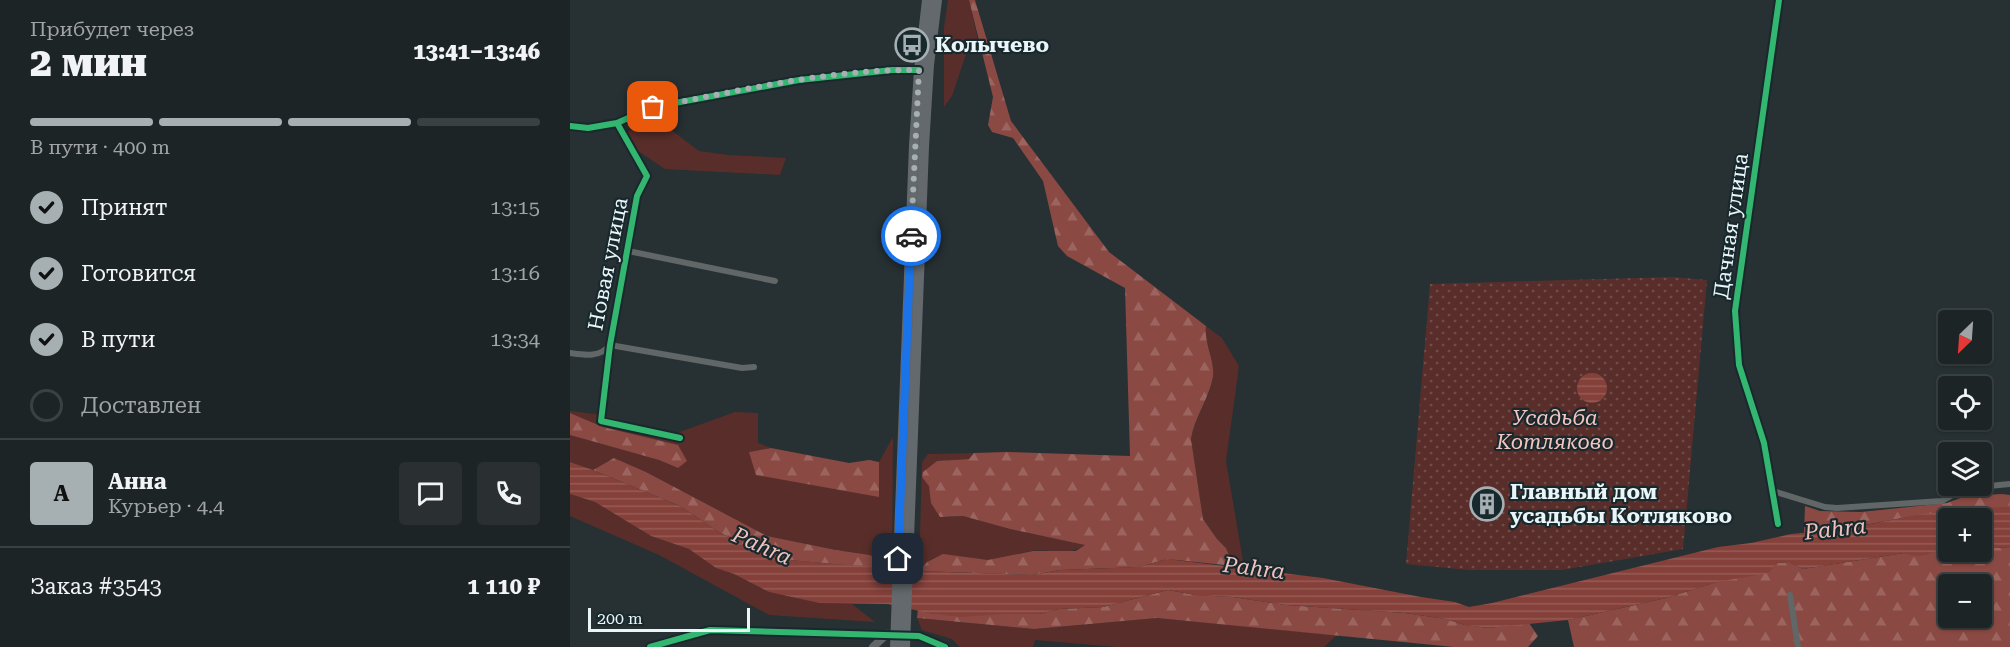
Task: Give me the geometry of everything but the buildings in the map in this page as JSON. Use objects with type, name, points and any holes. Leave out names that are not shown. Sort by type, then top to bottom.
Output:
[{"type":"highway","points":[[905,647],[904,538],[919,70],[927,0]]},
{"type":"highway","points":[[895,647],[904,538],[929,65],[937,0]]},
{"type":"street","name":"Дачная улица","points":[[1778,524],[1764,443],[1739,365],[1735,311],[1779,0]]},
{"type":"street","points":[[570,126],[588,128],[617,123],[653,107],[799,80],[892,70],[919,70]]},
{"type":"street","name":"Новая улица","points":[[617,123],[647,176],[637,196],[610,345],[601,421],[680,438]]},
{"type":"street","points":[[628,251],[775,281]]},
{"type":"street","points":[[570,352],[590,356],[605,351],[610,345],[742,368],[754,367]]},
{"type":"street","points":[[1773,491],[1825,507],[1837,508],[1942,501],[1958,492],[1978,487],[2010,484]]},
{"type":"street","points":[[1790,595],[1798,647]]},
{"type":"street","points":[[650,647],[710,630],[919,636],[945,647]]},
{"type":"street","points":[[860,633],[871,647],[886,634]]},
{"type":"green space","points":[[948,0],[969,0],[981,54],[968,48],[952,96],[944,107],[944,27]]},
{"type":"green space","points":[[969,0],[975,0],[1011,121],[1109,252],[1206,326],[1213,377],[1191,439],[1203,519],[1226,548],[1234,566],[1167,559],[1139,567],[1060,570],[1032,575],[919,571],[927,562],[943,554],[988,560],[1033,551],[1076,551],[1085,545],[963,516],[940,517],[931,503],[929,486],[922,477],[923,472],[937,461],[969,459],[974,453],[1007,452],[1130,456],[1125,288],[1067,256],[1058,246],[1043,181],[1013,138],[992,132],[988,125],[993,97]]},
{"type":"green space","points":[[676,108],[669,113],[670,129],[699,151],[786,158],[780,175],[665,169],[620,139],[648,116]]},
{"type":"green space","name":"Усадьба Котляково","points":[[1672,277],[1707,280],[1683,549],[1562,570],[1469,570],[1406,564],[1430,284]]},
{"type":"green space","points":[[1206,326],[1222,338],[1239,366],[1226,461],[1244,567],[1234,566],[1226,548],[1203,519],[1191,439],[1213,377]]},
{"type":"green space","points":[[570,411],[602,415],[674,434],[735,412],[758,413],[758,443],[771,448],[749,452],[879,496],[879,462],[893,437],[892,569],[887,569],[883,561],[870,555],[767,536],[646,472],[614,458],[593,470],[570,462],[570,435],[659,460],[678,468],[677,445],[603,427]]},
{"type":"green space","points":[[570,413],[603,427],[678,445],[687,461],[678,468],[659,460],[570,435]]},
{"type":"green space","points":[[771,448],[849,463],[869,460],[879,462],[879,497],[756,475],[749,452]]},
{"type":"green space","points":[[974,453],[969,459],[937,461],[928,469],[929,486],[946,517],[963,516],[1010,529],[1086,545],[1074,550],[1032,551],[993,560],[942,556],[926,563],[919,571],[922,462],[928,454]]},
{"type":"green space","points":[[614,458],[646,472],[767,536],[870,555],[883,562],[887,569],[778,559],[752,549],[717,531],[680,506],[593,470]]},
{"type":"green space","points":[[570,494],[595,502],[651,536],[689,549],[716,568],[734,574],[769,592],[819,603],[852,604],[875,622],[769,615],[659,555],[570,516]]},
{"type":"green space","points":[[2010,495],[2010,508],[1938,508],[1938,512],[1804,533],[1805,506],[1820,511],[1861,512],[1947,503],[1966,496]]},
{"type":"green space","points":[[2010,547],[2010,647],[1574,647],[1568,620],[1666,598],[1777,563],[1789,562],[1803,569],[1904,553],[1924,554],[1938,549],[1938,562],[1992,562],[1992,548]]},
{"type":"green space","points":[[1168,590],[1286,605],[1405,613],[1489,628],[1529,623],[1538,636],[1528,647],[1454,647],[1157,618],[1034,629],[917,618],[918,609],[933,614],[1039,614],[1059,609],[1103,607]]},
{"type":"green space","points":[[917,618],[1034,629],[1157,618],[1337,635],[1324,647],[1117,647],[1035,640],[1033,647],[960,647],[952,639],[922,630]]},
{"type":"shaded area","points":[[1592,373],[1603,377],[1607,388],[1603,399],[1592,403],[1581,399],[1577,388],[1581,377]]},
{"type":"shaded area","points":[[570,462],[680,506],[717,531],[778,559],[919,571],[1032,575],[1060,570],[1139,567],[1167,559],[1323,578],[1455,602],[1469,607],[1718,547],[1751,543],[1791,534],[1845,529],[1922,514],[1938,512],[1938,550],[1926,555],[1916,556],[1904,553],[1803,569],[1789,562],[1777,563],[1769,573],[1717,582],[1666,598],[1568,620],[1489,628],[1405,613],[1286,605],[1168,590],[1103,607],[1059,609],[1039,614],[962,617],[933,614],[888,604],[819,603],[769,592],[734,574],[716,568],[689,549],[651,536],[595,502],[570,494]]},
{"type":"shaded area","points":[[1994,507],[2010,508],[2010,547],[1992,548],[1992,508],[1984,508]]},
{"type":"cycle path","points":[[1778,524],[1764,443],[1739,365],[1735,311],[1779,0]]},
{"type":"cycle path","points":[[570,126],[588,128],[617,123],[653,107],[799,80],[892,70],[919,70]]},
{"type":"cycle path","points":[[617,123],[647,176],[637,196],[610,345],[601,421],[680,438]]},
{"type":"cycle path","points":[[650,647],[710,630],[919,636],[945,647]]},
{"type":"way so far","points":[[653,107],[799,80],[892,70],[919,70],[911,236]]},
{"type":"place","name":"Колычево","points":[[912,45]]},
{"type":"place","name":"Главный дом усадьбы Котляково","points":[[1487,504]]},
{"type":"route","points":[[898,559],[911,236]]},
{"type":"water label","name":"Pahra","points":[[1835,529]]},
{"type":"water label","name":"Pahra","points":[[762,546]]},
{"type":"water label","name":"Pahra","points":[[1254,568]]}]
